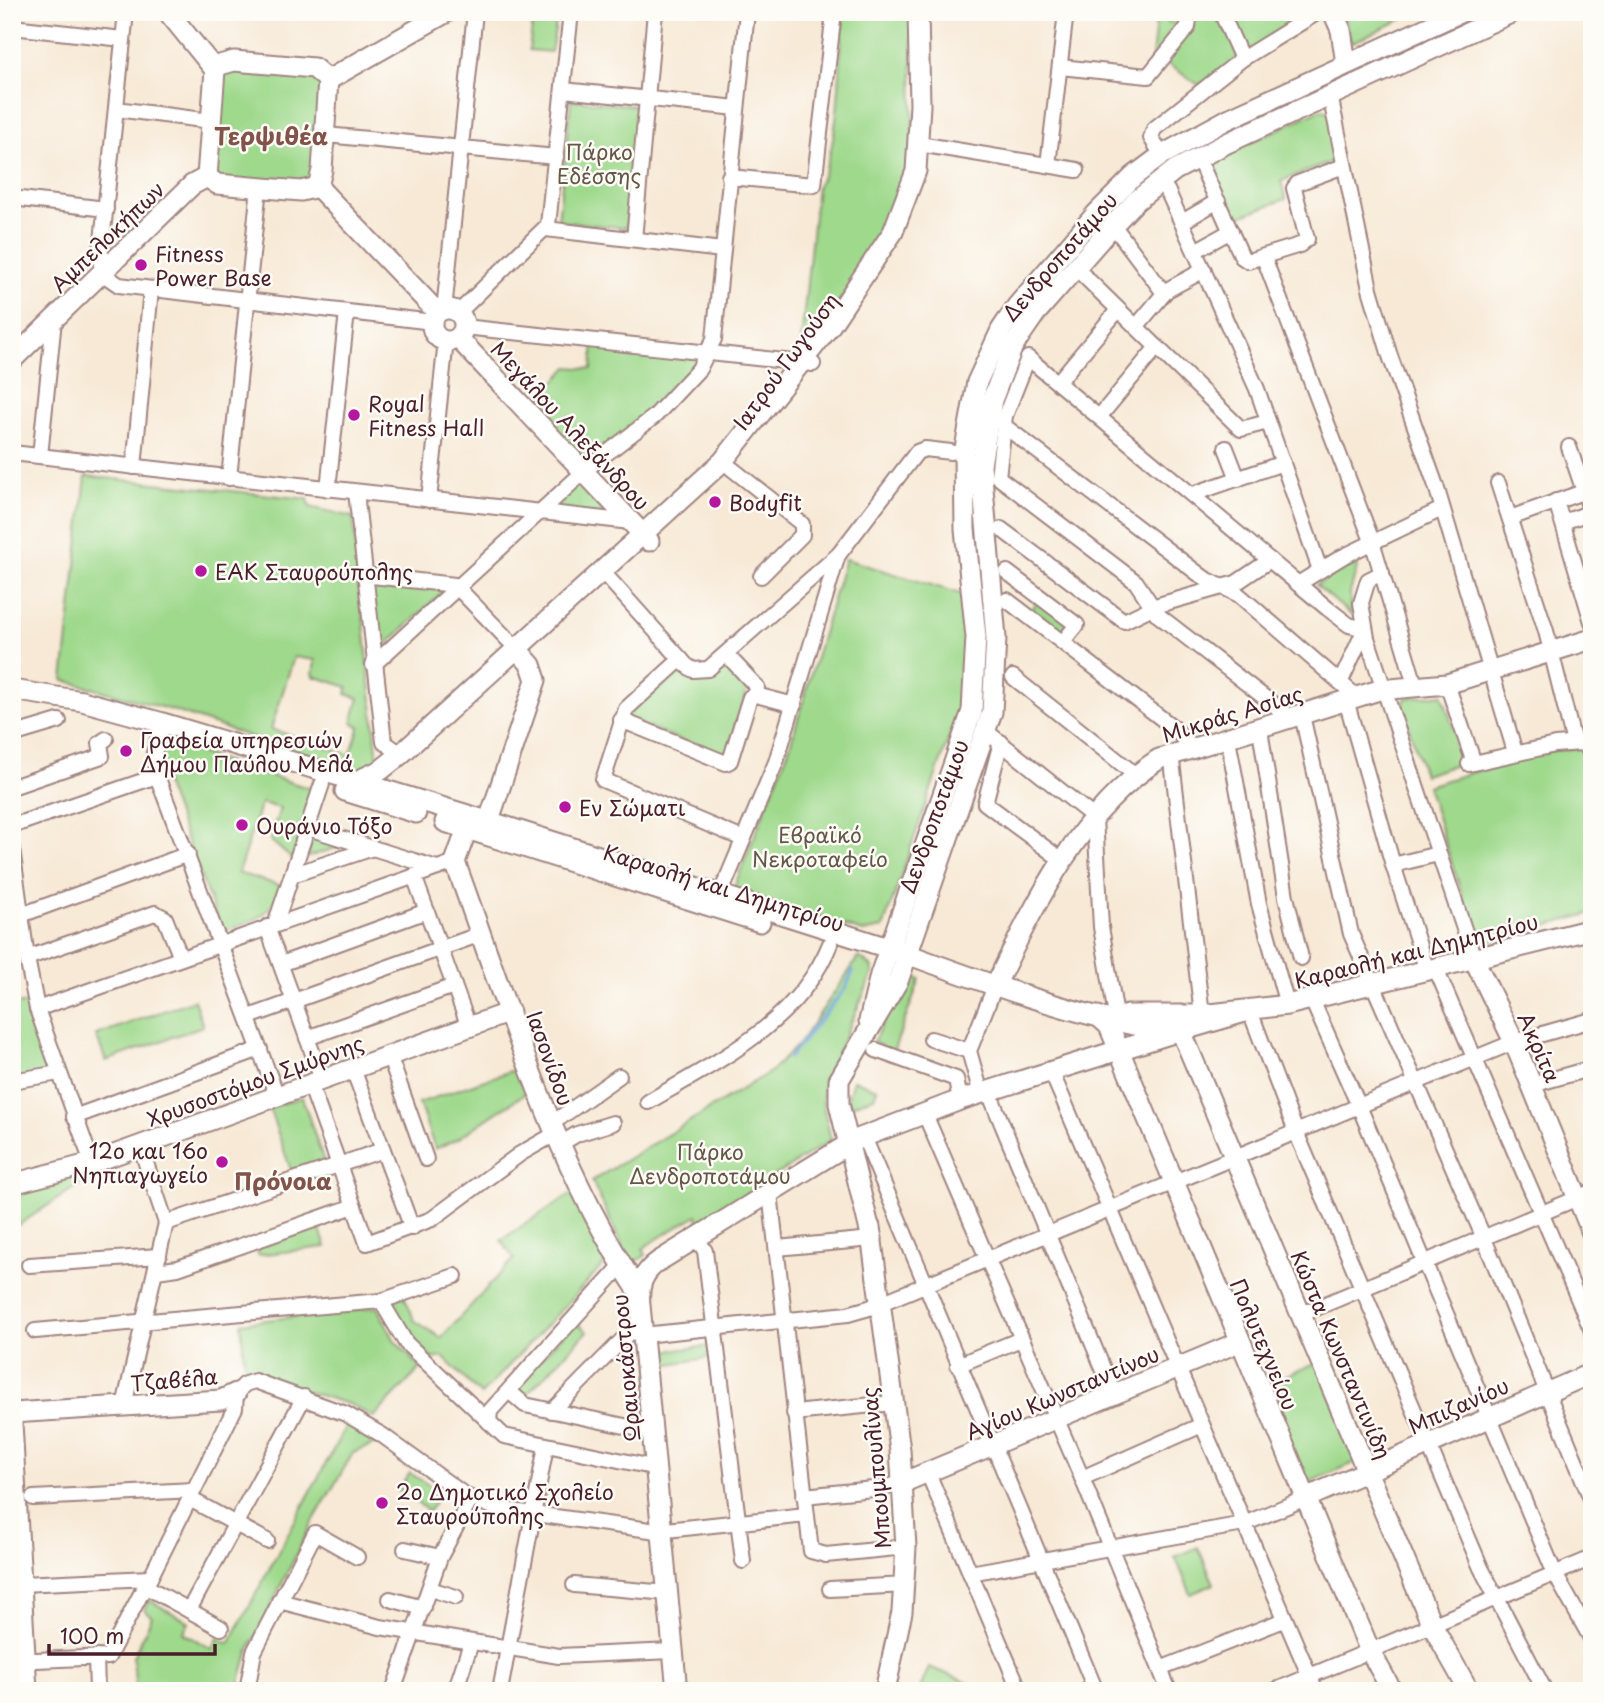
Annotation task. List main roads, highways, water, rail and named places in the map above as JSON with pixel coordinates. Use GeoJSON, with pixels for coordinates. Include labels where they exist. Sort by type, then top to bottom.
{"type":"FeatureCollection","features":[{"type":"Feature","properties":{"kind":"main road"},"geometry":{"type":"LineString","coordinates":[[168,12],[215,70]]}},
{"type":"Feature","properties":{"kind":"main road"},"geometry":{"type":"LineString","coordinates":[[328,79],[447,12]]}},
{"type":"Feature","properties":{"kind":"main road","name":"Ιατρού Γωγούση"},"geometry":{"type":"LineString","coordinates":[[918,12],[924,144]]}},
{"type":"Feature","properties":{"kind":"main road","name":"Ιατρού Γωγούση"},"geometry":{"type":"LineString","coordinates":[[641,532],[731,468],[756,440],[807,364],[911,222],[921,197],[928,12]]}},
{"type":"Feature","properties":{"kind":"main road"},"geometry":{"type":"LineString","coordinates":[[1333,12],[1340,30],[1346,64]]}},
{"type":"Feature","properties":{"kind":"main road","name":"Δενδροποτάμου"},"geometry":{"type":"LineString","coordinates":[[896,958],[974,699],[976,637],[963,481],[967,431],[977,382],[995,341],[1017,306],[1109,200],[1163,155],[1219,124],[1461,12]]}},
{"type":"Feature","properties":{"kind":"main road","name":"Δενδροποτάμου"},"geometry":{"type":"LineString","coordinates":[[856,1140],[838,1096],[840,1075],[869,1026],[896,958],[994,737],[996,649],[981,465],[992,400],[1005,363],[1029,321],[1113,225],[1149,190],[1186,163],[1513,12]]}},
{"type":"Feature","properties":{"kind":"main road"},"geometry":{"type":"LineString","coordinates":[[234,61],[317,68],[328,79],[326,135],[322,178],[318,187],[301,191],[217,184],[207,177],[215,70],[220,65],[234,61]]}},
{"type":"Feature","properties":{"kind":"main road","name":"Αμπελοκήπων"},"geometry":{"type":"LineString","coordinates":[[12,360],[192,185],[207,177]]}},
{"type":"Feature","properties":{"kind":"main road","name":"Μεγάλου Αλεξάνδρου"},"geometry":{"type":"LineString","coordinates":[[318,187],[449,323],[641,532]]}},
{"type":"Feature","properties":{"kind":"main road","name":"Ιατρού Γωγούση"},"geometry":{"type":"LineString","coordinates":[[357,781],[381,770],[401,754],[516,648],[543,636],[605,574],[641,532],[723,461],[807,364]]}},
{"type":"Feature","properties":{"kind":"main road","name":"Μικράς Ασίας"},"geometry":{"type":"LineString","coordinates":[[995,986],[1038,897],[1095,818],[1138,776],[1171,753],[1228,739],[1297,717],[1348,693],[1447,684],[1592,639]]}},
{"type":"Feature","properties":{"kind":"main road"},"geometry":{"type":"LineString","coordinates":[[478,825],[536,680],[531,666],[516,648]]}},
{"type":"Feature","properties":{"kind":"main road","name":"Καραολή και Δημητρίου"},"geometry":{"type":"LineString","coordinates":[[12,690],[56,708]]}},
{"type":"Feature","properties":{"kind":"main road","name":"Καραολή και Δημητρίου"},"geometry":{"type":"LineString","coordinates":[[12,702],[161,729],[357,781],[388,797]]}},
{"type":"Feature","properties":{"kind":"main road","name":"Καραολή και Δημητρίου"},"geometry":{"type":"LineString","coordinates":[[161,729],[322,784],[388,797],[720,895],[896,958]]}},
{"type":"Feature","properties":{"kind":"main road"},"geometry":{"type":"LineString","coordinates":[[388,797],[401,754]]}},
{"type":"Feature","properties":{"kind":"main road","name":"Καραολή και Δημητρίου"},"geometry":{"type":"LineString","coordinates":[[478,825],[830,944],[896,958],[1107,1016]]}},
{"type":"Feature","properties":{"kind":"main road","name":"Ιασονίδου"},"geometry":{"type":"LineString","coordinates":[[478,825],[446,865],[481,933],[555,1134],[622,1265],[639,1292]]}},
{"type":"Feature","properties":{"kind":"main road","name":"Καραολή και Δημητρίου"},"geometry":{"type":"LineString","coordinates":[[1247,1012],[1312,1000],[1592,929]]}},
{"type":"Feature","properties":{"kind":"main road","name":"Ακρίτα"},"geometry":{"type":"LineString","coordinates":[[1474,959],[1585,1194],[1592,1233]]}},
{"type":"Feature","properties":{"kind":"main road","name":"Χρυσοστόμου Σμύρνης"},"geometry":{"type":"LineString","coordinates":[[12,1184],[92,1163],[510,1012]]}},
{"type":"Feature","properties":{"kind":"main road"},"geometry":{"type":"LineString","coordinates":[[1107,1016],[1180,1023],[1202,1015],[1247,1012]]}},
{"type":"Feature","properties":{"kind":"main road"},"geometry":{"type":"LineString","coordinates":[[1107,1016],[1140,1027],[1247,1012]]}},
{"type":"Feature","properties":{"kind":"main road","name":"Πολυτεχνείου"},"geometry":{"type":"LineString","coordinates":[[1107,1016],[1116,1049],[1172,1184],[1370,1651],[1392,1691]]}},
{"type":"Feature","properties":{"kind":"main road","name":"Ωραιοκάστρου"},"geometry":{"type":"LineString","coordinates":[[677,1691],[639,1292],[643,1276],[650,1267],[696,1237],[856,1140],[925,1112],[1116,1049],[1180,1023]]}},
{"type":"Feature","properties":{"kind":"main road","name":"Κώστα Κωνσταντινίδη"},"geometry":{"type":"LineString","coordinates":[[1180,1023],[1234,1158],[1432,1625],[1469,1691]]}},
{"type":"Feature","properties":{"kind":"main road","name":"Ωραιοκάστρου"},"geometry":{"type":"LineString","coordinates":[[1116,1049],[1129,1033],[1140,1027]]}},
{"type":"Feature","properties":{"kind":"main road","name":"Μπουμπουλίνας"},"geometry":{"type":"LineString","coordinates":[[856,1140],[893,1403],[906,1548],[906,1585],[885,1691]]}},
{"type":"Feature","properties":{"kind":"main road","name":"Αγίου Κωνσταντίνου"},"geometry":{"type":"LineString","coordinates":[[902,1483],[1239,1342]]}},
{"type":"Feature","properties":{"kind":"main road","name":"Μπιζανίου"},"geometry":{"type":"LineString","coordinates":[[1306,1498],[1592,1373]]}},
{"type":"Feature","properties":{"kind":"main road","name":"Τζαβέλα"},"geometry":{"type":"LineString","coordinates":[[12,1413],[221,1400],[236,1393]]}},
{"type":"Feature","properties":{"kind":"main road"},"geometry":{"type":"LineString","coordinates":[[12,1423],[21,1584],[19,1660],[27,1691]]}},
{"type":"Feature","properties":{"kind":"waterway"},"geometry":{"type":"LineString","coordinates":[[789,1058],[845,989],[853,971]]}},
{"type":"Feature","properties":{"kind":"place","name":"Fitness Power Base"},"geometry":{"type":"Point","coordinates":[141,265]}},
{"type":"Feature","properties":{"kind":"place","name":"Royal Fitness Hall"},"geometry":{"type":"Point","coordinates":[354,415]}},
{"type":"Feature","properties":{"kind":"place","name":"Bodyfit"},"geometry":{"type":"Point","coordinates":[715,502]}},
{"type":"Feature","properties":{"kind":"place","name":"EAK Σταυρούπολης"},"geometry":{"type":"Point","coordinates":[201,571]}},
{"type":"Feature","properties":{"kind":"place","name":"Γραφεία υπηρεσιών Δήμου Παύλου Μελά"},"geometry":{"type":"Point","coordinates":[126,751]}},
{"type":"Feature","properties":{"kind":"place","name":"Εν Σώματι"},"geometry":{"type":"Point","coordinates":[565,807]}},
{"type":"Feature","properties":{"kind":"place","name":"Ουράνιο Τόξο"},"geometry":{"type":"Point","coordinates":[242,825]}},
{"type":"Feature","properties":{"kind":"place","name":"12ο και 16ο Νηπιαγωγείο"},"geometry":{"type":"Point","coordinates":[222,1162]}},
{"type":"Feature","properties":{"kind":"place","name":"2ο Δημοτικό Σχολείο Σταυρούπολης"},"geometry":{"type":"Point","coordinates":[382,1503]}},
{"type":"Feature","properties":{"kind":"district","name":"Τερψιθέα"},"geometry":{"type":"Point","coordinates":[271,135]}},
{"type":"Feature","properties":{"kind":"district","name":"Πρόνοια"},"geometry":{"type":"Point","coordinates":[283,1180]}},
{"type":"Feature","properties":{"kind":"park label","name":"Πάρκο Εδέσσης"},"geometry":{"type":"Point","coordinates":[599,163]}},
{"type":"Feature","properties":{"kind":"park label","name":"Εβραϊκό Νεκροταφείο"},"geometry":{"type":"Point","coordinates":[820,846]}},
{"type":"Feature","properties":{"kind":"park label","name":"Πάρκο Δενδροποτάμου"},"geometry":{"type":"Point","coordinates":[710,1163]}}]}
